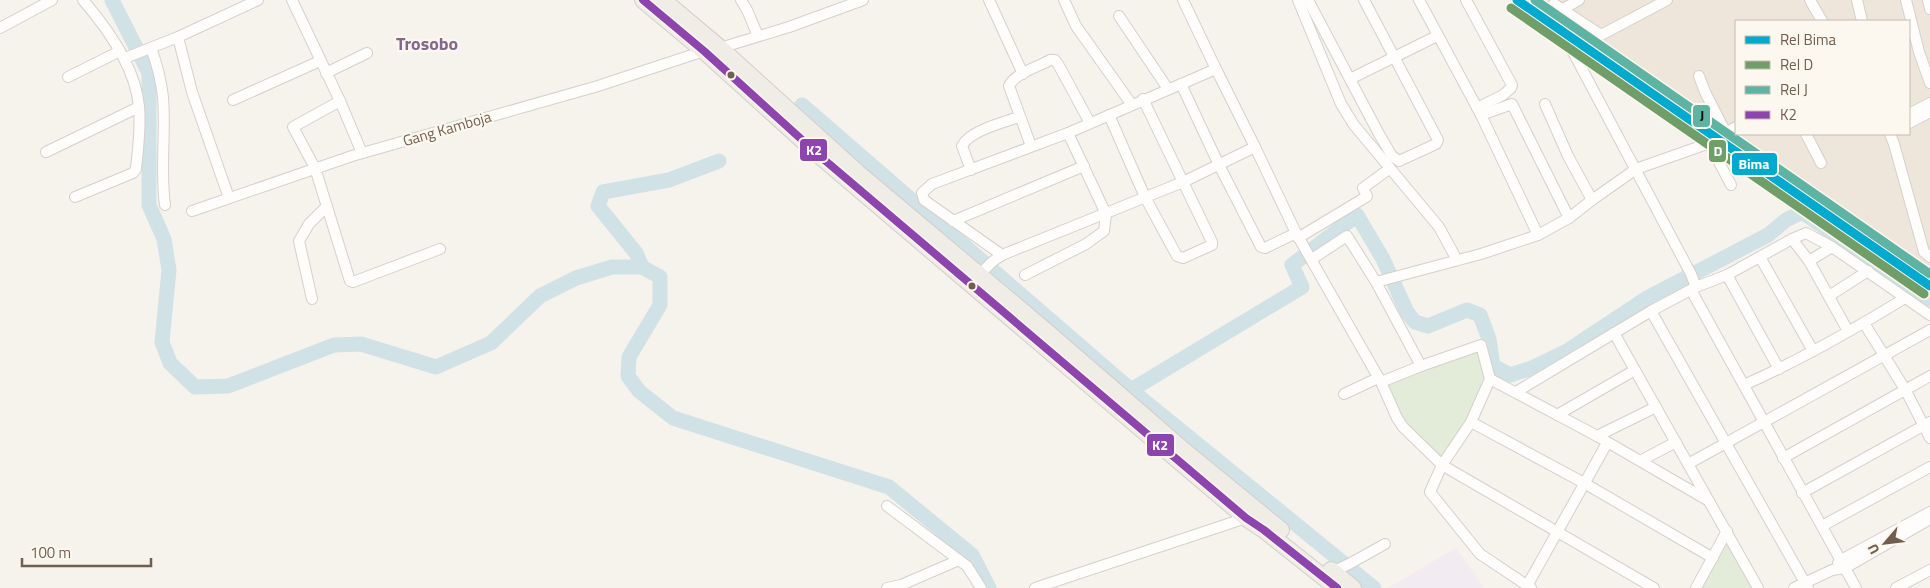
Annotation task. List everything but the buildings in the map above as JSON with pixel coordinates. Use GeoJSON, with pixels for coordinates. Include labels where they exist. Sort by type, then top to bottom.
{"type":"FeatureCollection","features":[{"type":"Feature","properties":{"kind":"highway"},"geometry":{"type":"LineString","coordinates":[[643,0],[712,50]]}},
{"type":"Feature","properties":{"kind":"highway"},"geometry":{"type":"LineString","coordinates":[[663,0],[712,50],[786,117],[873,201],[1246,518],[1336,570]]}},
{"type":"Feature","properties":{"kind":"highway"},"geometry":{"type":"LineString","coordinates":[[786,117],[980,274],[1188,454],[1336,570],[1353,588]]}},
{"type":"Feature","properties":{"kind":"highway"},"geometry":{"type":"LineString","coordinates":[[1336,570],[1337,588]]}},
{"type":"Feature","properties":{"kind":"street"},"geometry":{"type":"LineString","coordinates":[[0,28],[52,0]]}},
{"type":"Feature","properties":{"kind":"street"},"geometry":{"type":"LineString","coordinates":[[75,197],[135,171],[139,134],[140,107],[134,82],[124,55],[83,0]]}},
{"type":"Feature","properties":{"kind":"street"},"geometry":{"type":"LineString","coordinates":[[68,78],[124,55],[149,49],[258,0]]}},
{"type":"Feature","properties":{"kind":"street"},"geometry":{"type":"LineString","coordinates":[[292,0],[340,101],[362,153]]}},
{"type":"Feature","properties":{"kind":"street"},"geometry":{"type":"LineString","coordinates":[[741,0],[758,36]]}},
{"type":"Feature","properties":{"kind":"street","name":"Gang Kamboja"},"geometry":{"type":"LineString","coordinates":[[192,211],[362,153],[598,86],[758,36],[864,0]]}},
{"type":"Feature","properties":{"kind":"street"},"geometry":{"type":"LineString","coordinates":[[989,0],[1023,74]]}},
{"type":"Feature","properties":{"kind":"street"},"geometry":{"type":"LineString","coordinates":[[1064,0],[1076,26],[1132,105]]}},
{"type":"Feature","properties":{"kind":"street"},"geometry":{"type":"LineString","coordinates":[[1183,0],[1297,235],[1380,380],[1403,427],[1442,465],[1654,588]]}},
{"type":"Feature","properties":{"kind":"street"},"geometry":{"type":"LineString","coordinates":[[1298,0],[1341,104],[1354,125],[1389,169],[1439,227],[1458,260]]}},
{"type":"Feature","properties":{"kind":"street"},"geometry":{"type":"LineString","coordinates":[[1308,0],[1379,134],[1395,160],[1403,160],[1436,144],[1438,140],[1364,0]]}},
{"type":"Feature","properties":{"kind":"street"},"geometry":{"type":"LineString","coordinates":[[1466,0],[1512,85],[1503,95],[1479,111]]}},
{"type":"Feature","properties":{"kind":"street"},"geometry":{"type":"LineString","coordinates":[[1556,5],[1579,0]]}},
{"type":"Feature","properties":{"kind":"street"},"geometry":{"type":"LineString","coordinates":[[1556,5],[1601,35],[1667,0]]}},
{"type":"Feature","properties":{"kind":"street"},"geometry":{"type":"LineString","coordinates":[[1810,0],[1821,20]]}},
{"type":"Feature","properties":{"kind":"street"},"geometry":{"type":"LineString","coordinates":[[1857,0],[1862,20]]}},
{"type":"Feature","properties":{"kind":"street"},"geometry":{"type":"LineString","coordinates":[[1906,0],[1930,83]]}},
{"type":"Feature","properties":{"kind":"street"},"geometry":{"type":"LineString","coordinates":[[1928,0],[1930,9]]}},
{"type":"Feature","properties":{"kind":"street"},"geometry":{"type":"LineString","coordinates":[[1421,1],[1437,36],[1479,111],[1538,235]]}},
{"type":"Feature","properties":{"kind":"street"},"geometry":{"type":"LineString","coordinates":[[1556,5],[1573,52],[1636,169],[1744,385],[1856,588]]}},
{"type":"Feature","properties":{"kind":"street"},"geometry":{"type":"LineString","coordinates":[[1119,16],[1168,89]]}},
{"type":"Feature","properties":{"kind":"street"},"geometry":{"type":"LineString","coordinates":[[1350,79],[1437,36]]}},
{"type":"Feature","properties":{"kind":"street"},"geometry":{"type":"LineString","coordinates":[[178,37],[192,92],[229,198]]}},
{"type":"Feature","properties":{"kind":"street"},"geometry":{"type":"LineString","coordinates":[[149,49],[157,64],[163,98],[162,184],[165,205]]}},
{"type":"Feature","properties":{"kind":"street"},"geometry":{"type":"LineString","coordinates":[[326,73],[367,54]]}},
{"type":"Feature","properties":{"kind":"street"},"geometry":{"type":"LineString","coordinates":[[1031,146],[1009,86],[1013,80],[1050,60],[1056,62],[1090,123]]}},
{"type":"Feature","properties":{"kind":"street"},"geometry":{"type":"LineString","coordinates":[[233,100],[320,62]]}},
{"type":"Feature","properties":{"kind":"street"},"geometry":{"type":"LineString","coordinates":[[1002,255],[924,200],[922,194],[932,184],[1068,133],[1216,69]]}},
{"type":"Feature","properties":{"kind":"street"},"geometry":{"type":"LineString","coordinates":[[1699,76],[1726,133]]}},
{"type":"Feature","properties":{"kind":"street"},"geometry":{"type":"LineString","coordinates":[[1181,84],[1219,165],[1262,248],[1297,235],[1366,198],[1367,196],[1363,188],[1389,169]]}},
{"type":"Feature","properties":{"kind":"street"},"geometry":{"type":"LineString","coordinates":[[1108,115],[1145,197],[1177,256],[1180,259],[1183,258],[1213,244],[1143,100]]}},
{"type":"Feature","properties":{"kind":"street"},"geometry":{"type":"LineString","coordinates":[[340,101],[293,126],[315,168],[351,282],[440,249]]}},
{"type":"Feature","properties":{"kind":"street"},"geometry":{"type":"LineString","coordinates":[[1910,113],[1930,103]]}},
{"type":"Feature","properties":{"kind":"street"},"geometry":{"type":"LineString","coordinates":[[1479,111],[1512,104],[1569,218]]}},
{"type":"Feature","properties":{"kind":"street"},"geometry":{"type":"LineString","coordinates":[[1545,104],[1568,156],[1592,200]]}},
{"type":"Feature","properties":{"kind":"street"},"geometry":{"type":"LineString","coordinates":[[46,152],[140,107]]}},
{"type":"Feature","properties":{"kind":"street"},"geometry":{"type":"LineString","coordinates":[[1910,122],[1930,112]]}},
{"type":"Feature","properties":{"kind":"street"},"geometry":{"type":"LineString","coordinates":[[971,170],[962,146],[966,139],[1019,117]]}},
{"type":"Feature","properties":{"kind":"street"},"geometry":{"type":"LineString","coordinates":[[1378,282],[1481,254],[1538,235],[1569,218],[1636,169],[1709,143],[1735,128]]}},
{"type":"Feature","properties":{"kind":"street"},"geometry":{"type":"LineString","coordinates":[[1025,275],[1096,239],[1104,231],[1106,214],[1068,133]]}},
{"type":"Feature","properties":{"kind":"street"},"geometry":{"type":"LineString","coordinates":[[1807,135],[1821,163]]}},
{"type":"Feature","properties":{"kind":"street"},"geometry":{"type":"LineString","coordinates":[[1890,135],[1924,252],[1930,257]]}},
{"type":"Feature","properties":{"kind":"street"},"geometry":{"type":"LineString","coordinates":[[1709,143],[1731,185]]}},
{"type":"Feature","properties":{"kind":"street"},"geometry":{"type":"LineString","coordinates":[[980,274],[1002,255],[1182,182],[1255,148]]}},
{"type":"Feature","properties":{"kind":"street"},"geometry":{"type":"LineString","coordinates":[[953,221],[1084,166]]}},
{"type":"Feature","properties":{"kind":"street"},"geometry":{"type":"LineString","coordinates":[[312,299],[298,241],[309,224],[327,206]]}},
{"type":"Feature","properties":{"kind":"street"},"geometry":{"type":"LineString","coordinates":[[1516,392],[1651,311],[1693,283],[1726,275],[1792,239],[1808,233],[1832,246],[1930,315]]}},
{"type":"Feature","properties":{"kind":"street"},"geometry":{"type":"LineString","coordinates":[[1309,255],[1347,236],[1378,282],[1420,366]]}},
{"type":"Feature","properties":{"kind":"street"},"geometry":{"type":"LineString","coordinates":[[1792,239],[1808,261],[1848,331]]}},
{"type":"Feature","properties":{"kind":"street"},"geometry":{"type":"LineString","coordinates":[[1808,261],[1832,246]]}},
{"type":"Feature","properties":{"kind":"street"},"geometry":{"type":"LineString","coordinates":[[1760,257],[1813,350]]}},
{"type":"Feature","properties":{"kind":"street"},"geometry":{"type":"LineString","coordinates":[[1829,296],[1868,271]]}},
{"type":"Feature","properties":{"kind":"street"},"geometry":{"type":"LineString","coordinates":[[1726,275],[1780,369]]}},
{"type":"Feature","properties":{"kind":"street"},"geometry":{"type":"LineString","coordinates":[[1744,385],[1780,369],[1906,298]]}},
{"type":"Feature","properties":{"kind":"street"},"geometry":{"type":"LineString","coordinates":[[1651,311],[1806,585]]}},
{"type":"Feature","properties":{"kind":"street"},"geometry":{"type":"LineString","coordinates":[[1864,323],[1927,424],[1930,438]]}},
{"type":"Feature","properties":{"kind":"street"},"geometry":{"type":"LineString","coordinates":[[1688,464],[1930,330]]}},
{"type":"Feature","properties":{"kind":"street"},"geometry":{"type":"LineString","coordinates":[[1614,333],[1758,588]]}},
{"type":"Feature","properties":{"kind":"street"},"geometry":{"type":"LineString","coordinates":[[1344,394],[1480,345],[1490,379],[1471,422],[1442,465],[1430,490],[1432,495],[1480,554],[1529,587],[1557,531],[1607,443]]}},
{"type":"Feature","properties":{"kind":"street"},"geometry":{"type":"LineString","coordinates":[[1557,415],[1635,370]]}},
{"type":"Feature","properties":{"kind":"street"},"geometry":{"type":"LineString","coordinates":[[1783,458],[1930,376]]}},
{"type":"Feature","properties":{"kind":"street"},"geometry":{"type":"LineString","coordinates":[[1490,379],[1597,436],[1710,501]]}},
{"type":"Feature","properties":{"kind":"street"},"geometry":{"type":"LineString","coordinates":[[1597,436],[1656,407]]}},
{"type":"Feature","properties":{"kind":"street"},"geometry":{"type":"LineString","coordinates":[[1471,422],[1584,483],[1713,558]]}},
{"type":"Feature","properties":{"kind":"street"},"geometry":{"type":"LineString","coordinates":[[1802,493],[1927,424]]}},
{"type":"Feature","properties":{"kind":"street"},"geometry":{"type":"LineString","coordinates":[[1640,460],[1676,442]]}},
{"type":"Feature","properties":{"kind":"street"},"geometry":{"type":"LineString","coordinates":[[1822,526],[1930,467]]}},
{"type":"Feature","properties":{"kind":"street"},"geometry":{"type":"LineString","coordinates":[[887,506],[971,570],[981,588]]}},
{"type":"Feature","properties":{"kind":"street"},"geometry":{"type":"LineString","coordinates":[[1794,588],[1806,585],[1900,532],[1930,512]]}},
{"type":"Feature","properties":{"kind":"street"},"geometry":{"type":"LineString","coordinates":[[1035,588],[1246,518]]}},
{"type":"Feature","properties":{"kind":"street"},"geometry":{"type":"LineString","coordinates":[[1900,532],[1930,520]]}},
{"type":"Feature","properties":{"kind":"street"},"geometry":{"type":"LineString","coordinates":[[1696,588],[1727,531]]}},
{"type":"Feature","properties":{"kind":"street"},"geometry":{"type":"LineString","coordinates":[[1336,570],[1385,544]]}},
{"type":"Feature","properties":{"kind":"street"},"geometry":{"type":"LineString","coordinates":[[887,588],[959,560]]}},
{"type":"Feature","properties":{"kind":"street"},"geometry":{"type":"LineString","coordinates":[[1896,588],[1930,570]]}},
{"type":"Feature","properties":{"kind":"shaded area"},"geometry":{"type":"Polygon","coordinates":[[[1530,0],[1930,0],[1930,270],[1699,115],[1530,0]]]}},
{"type":"Feature","properties":{"kind":"shaded area"},"geometry":{"type":"Polygon","coordinates":[[[1456,548],[1484,588],[1388,588],[1456,548]]]}},
{"type":"Feature","properties":{"kind":"green space"},"geometry":{"type":"Polygon","coordinates":[[[1481,346],[1488,379],[1468,421],[1442,462],[1398,418],[1382,383],[1481,346]]]}},
{"type":"Feature","properties":{"kind":"green space"},"geometry":{"type":"Polygon","coordinates":[[[1727,531],[1758,588],[1696,588],[1727,531]]]}},
{"type":"Feature","properties":{"kind":"waterway"},"geometry":{"type":"LineString","coordinates":[[112,0],[149,73],[149,205],[164,239],[169,270],[162,342],[170,363],[195,387],[228,386],[334,345],[361,344],[436,367],[491,343],[540,296],[576,278],[612,267],[642,267],[660,277],[660,305],[629,357],[628,376],[639,391],[673,418],[889,487],[972,555],[989,588]]}},
{"type":"Feature","properties":{"kind":"waterway"},"geometry":{"type":"LineString","coordinates":[[802,105],[1131,390],[1374,588]]}},
{"type":"Feature","properties":{"kind":"waterway"},"geometry":{"type":"LineString","coordinates":[[642,267],[636,253],[598,206],[603,192],[669,180],[719,161]]}},
{"type":"Feature","properties":{"kind":"waterway"},"geometry":{"type":"LineString","coordinates":[[1131,390],[1302,287],[1292,265],[1357,215],[1383,259],[1407,312],[1415,322],[1428,326],[1467,310],[1480,315],[1489,339],[1493,366],[1510,375],[1532,368],[1567,351],[1647,298],[1768,235],[1786,220],[1802,212],[1930,299]]}},
{"type":"Feature","properties":{"kind":"rail line","name":"Bima"},"geometry":{"type":"LineString","coordinates":[[1517,0],[1930,286]]}},
{"type":"Feature","properties":{"kind":"rail line","name":"J"},"geometry":{"type":"LineString","coordinates":[[1535,0],[1930,274]]}},
{"type":"Feature","properties":{"kind":"rail line","name":"D"},"geometry":{"type":"LineString","coordinates":[[1511,8],[1924,294]]}},
{"type":"Feature","properties":{"kind":"transit line","name":"K2"},"geometry":{"type":"LineString","coordinates":[[643,0],[704,51],[821,157],[1246,518],[1337,588]]}},
{"type":"Feature","properties":{"kind":"district","name":"Trosobo"},"geometry":{"type":"Point","coordinates":[427,44]}}]}
